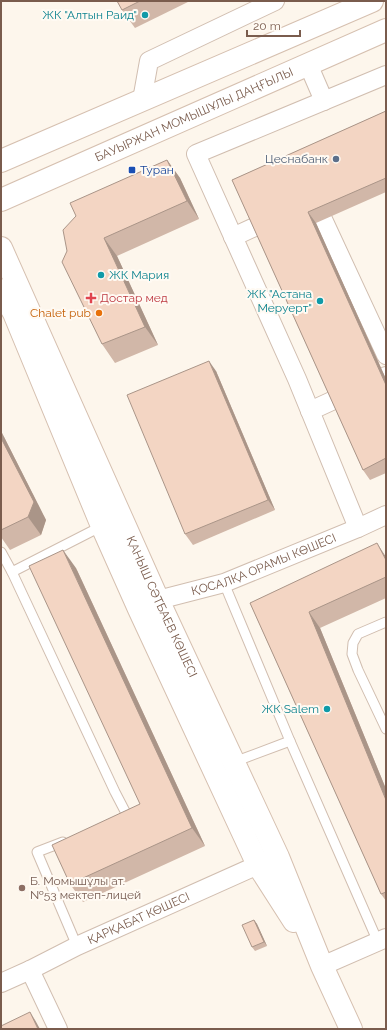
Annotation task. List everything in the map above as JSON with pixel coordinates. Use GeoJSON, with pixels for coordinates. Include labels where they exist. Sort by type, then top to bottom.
{"type":"FeatureCollection","features":[{"type":"Feature","properties":{"kind":"street"},"geometry":{"type":"LineString","coordinates":[[142,100],[150,61],[275,1]]}},
{"type":"Feature","properties":{"kind":"street"},"geometry":{"type":"LineString","coordinates":[[1,161],[372,1]]}},
{"type":"Feature","properties":{"kind":"street","name":"БАУЫРЖАН МОМЫШҰЛЫ ДАҢҒЫЛЫ"},"geometry":{"type":"LineString","coordinates":[[1,200],[386,30]]}},
{"type":"Feature","properties":{"kind":"street"},"geometry":{"type":"LineString","coordinates":[[308,64],[324,101]]}},
{"type":"Feature","properties":{"kind":"street"},"geometry":{"type":"LineString","coordinates":[[358,528],[297,378],[196,154],[386,75]]}},
{"type":"Feature","properties":{"kind":"street"},"geometry":{"type":"LineString","coordinates":[[233,236],[309,202],[386,356]]}},
{"type":"Feature","properties":{"kind":"street","name":"ҚАНЫШ СӘТБАЕВ КӨШЕСІ"},"geometry":{"type":"LineString","coordinates":[[1,248],[258,865],[322,966]]}},
{"type":"Feature","properties":{"kind":"street","name":"ҚАНЫШ СӘТБАЕВ КӨШЕСІ"},"geometry":{"type":"LineString","coordinates":[[1,290],[102,526],[148,604],[234,762],[278,856],[322,966],[351,1029]]}},
{"type":"Feature","properties":{"kind":"street"},"geometry":{"type":"LineString","coordinates":[[310,411],[386,376]]}},
{"type":"Feature","properties":{"kind":"street","name":"ҚОСАЛҚА ОРАМЫ КӨШЕСІ"},"geometry":{"type":"LineString","coordinates":[[148,604],[224,583],[386,515]]}},
{"type":"Feature","properties":{"kind":"street","name":"ҚАРҚАБАТ КӨШЕСІ"},"geometry":{"type":"LineString","coordinates":[[1,983],[77,946],[278,856]]}},
{"type":"Feature","properties":{"kind":"street"},"geometry":{"type":"LineString","coordinates":[[322,966],[382,940]]}},
{"type":"Feature","properties":{"kind":"street"},"geometry":{"type":"LineString","coordinates":[[30,970],[58,1029]]}},
{"type":"Feature","properties":{"kind":"lane"},"geometry":{"type":"LineString","coordinates":[[12,572],[102,526]]}},
{"type":"Feature","properties":{"kind":"lane"},"geometry":{"type":"LineString","coordinates":[[1,552],[12,572],[128,817],[114,822]]}},
{"type":"Feature","properties":{"kind":"lane"},"geometry":{"type":"LineString","coordinates":[[224,583],[290,741],[382,940]]}},
{"type":"Feature","properties":{"kind":"lane"},"geometry":{"type":"LineString","coordinates":[[386,622],[358,634],[353,643],[352,654],[386,730]]}},
{"type":"Feature","properties":{"kind":"lane"},"geometry":{"type":"LineString","coordinates":[[234,762],[290,741]]}},
{"type":"Feature","properties":{"kind":"lane"},"geometry":{"type":"LineString","coordinates":[[72,838],[37,852],[77,946]]}},
{"type":"Feature","properties":{"kind":"building"},"geometry":{"type":"Polygon","coordinates":[[[117,1],[140,1],[122,10],[117,1]]]}},
{"type":"Feature","properties":{"kind":"building","name":"ЖК \"Астана Меруерт\""},"geometry":{"type":"Polygon","coordinates":[[[386,111],[386,178],[308,212],[386,385],[386,458],[363,470],[232,180],[386,111]]]}},
{"type":"Feature","properties":{"kind":"building","name":"ЖК Мария"},"geometry":{"type":"Polygon","coordinates":[[[167,160],[187,201],[104,238],[145,327],[102,344],[62,262],[67,251],[63,230],[76,216],[70,203],[167,160]]]}},
{"type":"Feature","properties":{"kind":"building"},"geometry":{"type":"Polygon","coordinates":[[[209,361],[268,500],[185,534],[127,395],[209,361]]]}},
{"type":"Feature","properties":{"kind":"building"},"geometry":{"type":"Polygon","coordinates":[[[1,438],[34,502],[28,517],[1,530],[1,438]]]}},
{"type":"Feature","properties":{"kind":"building","name":"ЖК Salem"},"geometry":{"type":"Polygon","coordinates":[[[377,543],[386,560],[386,577],[309,612],[386,800],[386,892],[381,894],[250,603],[377,543]]]}},
{"type":"Feature","properties":{"kind":"building"},"geometry":{"type":"Polygon","coordinates":[[[63,550],[192,828],[70,884],[52,845],[140,804],[29,566],[63,550]]]}},
{"type":"Feature","properties":{"kind":"building"},"geometry":{"type":"Polygon","coordinates":[[[254,920],[264,942],[252,947],[242,925],[254,920]]]}},
{"type":"Feature","properties":{"kind":"building"},"geometry":{"type":"Polygon","coordinates":[[[30,1012],[38,1029],[1,1029],[1,1026],[30,1012]]]}},
{"type":"Feature","properties":{"kind":"place","name":"ЖК \"Алтын Раид\""},"geometry":{"type":"Point","coordinates":[145,15]}},
{"type":"Feature","properties":{"kind":"place","name":"Цеснабанк"},"geometry":{"type":"Point","coordinates":[336,159]}},
{"type":"Feature","properties":{"kind":"place","name":"Туран"},"geometry":{"type":"Point","coordinates":[132,170]}},
{"type":"Feature","properties":{"kind":"place","name":"ЖК Мария"},"geometry":{"type":"Point","coordinates":[101,275]}},
{"type":"Feature","properties":{"kind":"place","name":"Достар мед"},"geometry":{"type":"Point","coordinates":[91,298]}},
{"type":"Feature","properties":{"kind":"place","name":"ЖК \"Астана Меруерт\""},"geometry":{"type":"Point","coordinates":[320,301]}},
{"type":"Feature","properties":{"kind":"place","name":"Chalet pub"},"geometry":{"type":"Point","coordinates":[99,313]}},
{"type":"Feature","properties":{"kind":"place","name":"ЖК Salem"},"geometry":{"type":"Point","coordinates":[327,709]}},
{"type":"Feature","properties":{"kind":"place","name":"Б. Момышұлы ат. №53 мектеп-лицей"},"geometry":{"type":"Point","coordinates":[22,888]}}]}
